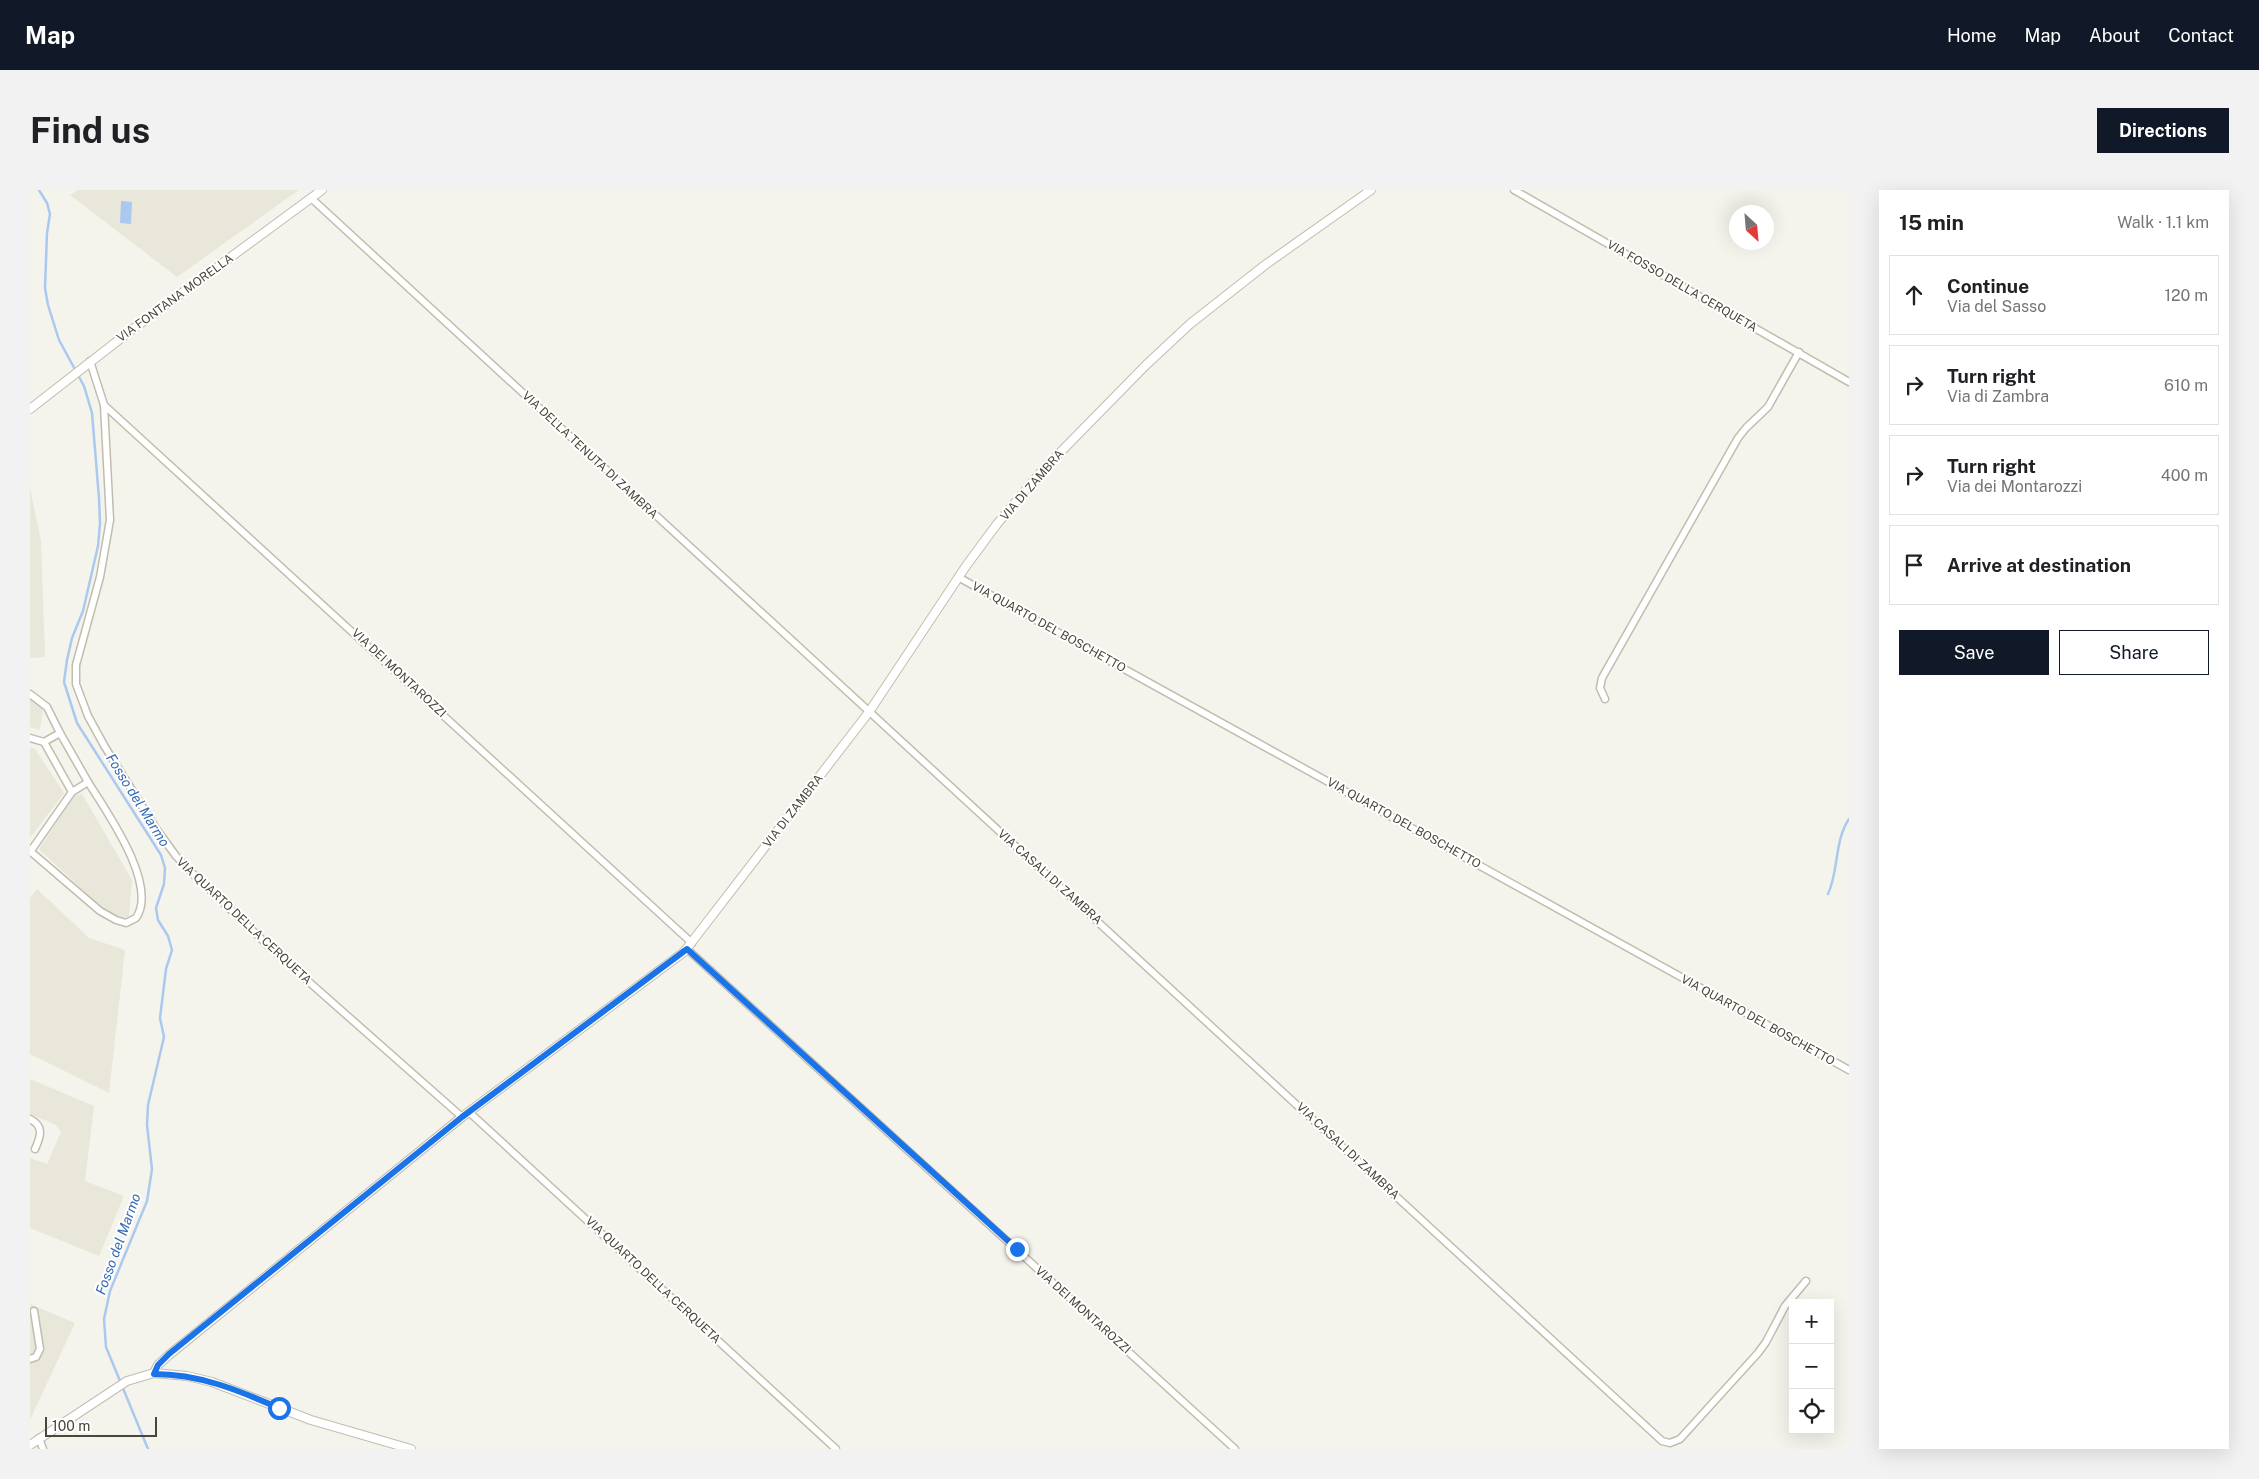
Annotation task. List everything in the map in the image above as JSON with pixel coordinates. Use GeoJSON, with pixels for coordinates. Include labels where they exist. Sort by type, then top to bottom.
{"type":"FeatureCollection","features":[{"type":"Feature","properties":{"kind":"street","name":"VIA FONTANA MORELLA"},"geometry":{"type":"LineString","coordinates":[[30,409],[70,377],[322,190]]}},
{"type":"Feature","properties":{"kind":"street","name":"VIA DI ZAMBRA"},"geometry":{"type":"LineString","coordinates":[[154,1374],[158,1365],[169,1354],[465,1114],[689,946],[869,712],[958,577],[997,524],[1035,478],[1172,340],[1248,278],[1371,190]]}},
{"type":"Feature","properties":{"kind":"street","name":"VIA FOSSO DELLA CERQUETA"},"geometry":{"type":"LineString","coordinates":[[1514,190],[1849,382]]}},
{"type":"Feature","properties":{"kind":"street","name":"VIA DELLA TENUTA DI ZAMBRA"},"geometry":{"type":"LineString","coordinates":[[311,198],[869,712]]}},
{"type":"Feature","properties":{"kind":"street"},"geometry":{"type":"LineString","coordinates":[[1605,700],[1600,688],[1602,678],[1738,438],[1748,425],[1768,407],[1799,352]]}},
{"type":"Feature","properties":{"kind":"street","name":"VIA QUARTO DELLA CERQUETA"},"geometry":{"type":"LineString","coordinates":[[88,364],[104,405],[109,531],[100,577],[75,671],[80,698],[93,726],[157,830],[176,856],[191,872],[281,957],[465,1114],[836,1449]]}},
{"type":"Feature","properties":{"kind":"street","name":"VIA DEI MONTAROZZI"},"geometry":{"type":"LineString","coordinates":[[104,405],[320,600],[689,946],[1235,1449]]}},
{"type":"Feature","properties":{"kind":"street","name":"VIA QUARTO DEL BOSCHETTO"},"geometry":{"type":"LineString","coordinates":[[958,577],[1849,1070]]}},
{"type":"Feature","properties":{"kind":"street"},"geometry":{"type":"LineString","coordinates":[[30,694],[47,707],[123,842],[135,867],[141,894],[139,912],[136,918],[126,923],[106,915],[30,852],[72,792],[88,782]]}},
{"type":"Feature","properties":{"kind":"street","name":"VIA CASALI DI ZAMBRA"},"geometry":{"type":"LineString","coordinates":[[869,712],[1664,1442],[1673,1443],[1682,1437],[1758,1353],[1785,1306],[1806,1281]]}},
{"type":"Feature","properties":{"kind":"street"},"geometry":{"type":"LineString","coordinates":[[44,742],[60,733]]}},
{"type":"Feature","properties":{"kind":"street"},"geometry":{"type":"LineString","coordinates":[[30,738],[44,742],[72,792]]}},
{"type":"Feature","properties":{"kind":"street"},"geometry":{"type":"LineString","coordinates":[[30,1119],[37,1124],[40,1130],[40,1136],[35,1149]]}},
{"type":"Feature","properties":{"kind":"street"},"geometry":{"type":"LineString","coordinates":[[30,1359],[36,1357],[40,1351],[34,1311]]}},
{"type":"Feature","properties":{"kind":"street"},"geometry":{"type":"LineString","coordinates":[[30,1445],[127,1381],[139,1376],[154,1374],[187,1376],[212,1382],[310,1420],[411,1449]]}},
{"type":"Feature","properties":{"kind":"street"},"geometry":{"type":"LineString","coordinates":[[39,1438],[43,1449]]}},
{"type":"Feature","properties":{"kind":"shaded area"},"geometry":{"type":"Polygon","coordinates":[[[78,190],[299,190],[177,277],[70,195],[78,190]]]}},
{"type":"Feature","properties":{"kind":"shaded area"},"geometry":{"type":"Polygon","coordinates":[[[30,488],[41,541],[45,657],[30,658],[30,488]]]}},
{"type":"Feature","properties":{"kind":"shaded area"},"geometry":{"type":"Polygon","coordinates":[[[30,699],[43,708],[40,730],[30,727],[30,699]]]}},
{"type":"Feature","properties":{"kind":"shaded area"},"geometry":{"type":"Polygon","coordinates":[[[30,747],[35,749],[64,793],[30,838],[30,747]]]}},
{"type":"Feature","properties":{"kind":"shaded area"},"geometry":{"type":"Polygon","coordinates":[[[82,794],[132,880],[129,916],[123,919],[106,912],[39,849],[75,795],[82,794]]]}},
{"type":"Feature","properties":{"kind":"shaded area"},"geometry":{"type":"Polygon","coordinates":[[[37,889],[89,938],[125,950],[109,1093],[30,1054],[30,898],[37,889]]]}},
{"type":"Feature","properties":{"kind":"shaded area"},"geometry":{"type":"Polygon","coordinates":[[[30,1079],[94,1106],[85,1181],[124,1196],[99,1256],[30,1228],[30,1158],[47,1164],[61,1132],[56,1125],[30,1114],[30,1079]]]}},
{"type":"Feature","properties":{"kind":"shaded area"},"geometry":{"type":"Polygon","coordinates":[[[30,1304],[75,1323],[30,1420],[30,1304]]]}},
{"type":"Feature","properties":{"kind":"water"},"geometry":{"type":"Polygon","coordinates":[[[121,201],[132,202],[131,224],[120,223],[121,201]]]}},
{"type":"Feature","properties":{"kind":"waterway","name":"Fosso del Marmo"},"geometry":{"type":"LineString","coordinates":[[39,190],[47,203],[50,214],[47,233],[45,288],[48,305],[59,340],[84,386],[92,413],[99,498],[100,524],[98,546],[83,611],[72,638],[64,682],[77,723],[161,855],[165,868],[164,884],[156,908],[158,920],[168,936],[172,950],[166,969],[160,1018],[164,1037],[148,1105],[147,1125],[152,1169],[147,1201],[110,1291],[104,1319],[106,1347],[148,1449]]}},
{"type":"Feature","properties":{"kind":"waterway"},"geometry":{"type":"LineString","coordinates":[[1828,894],[1834,876],[1841,837],[1849,819]]}},
{"type":"Feature","properties":{"kind":"route"},"geometry":{"type":"LineString","coordinates":[[279,1408],[235,1389],[212,1382],[187,1376],[154,1374],[158,1365],[169,1354],[261,1282],[462,1117],[687,949],[1017,1249]]}}]}
